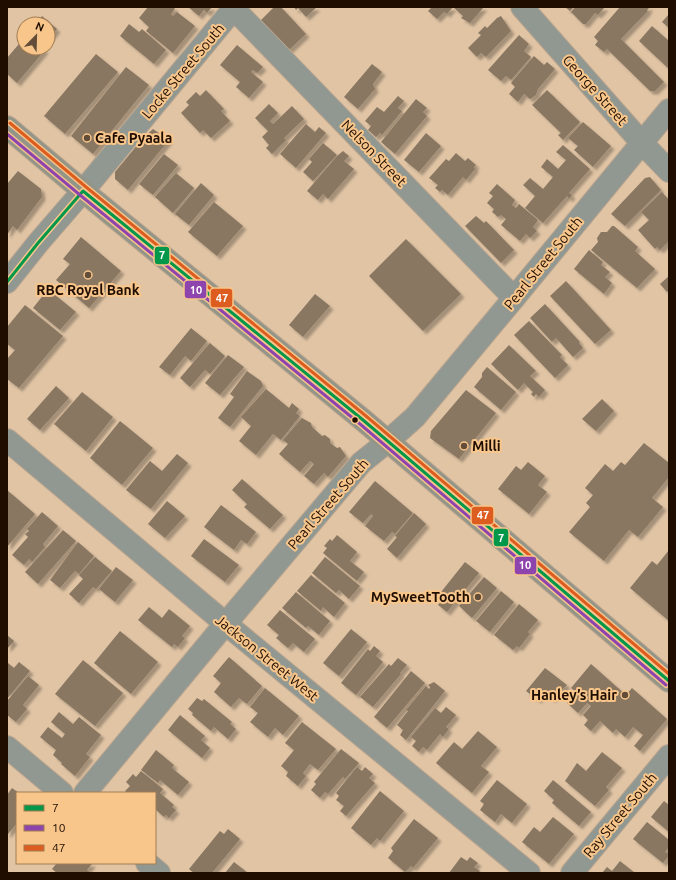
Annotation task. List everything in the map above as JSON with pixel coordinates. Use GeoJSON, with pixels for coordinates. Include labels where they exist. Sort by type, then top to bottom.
{"type":"FeatureCollection","features":[{"type":"Feature","properties":{"kind":"main road"},"geometry":{"type":"LineString","coordinates":[[7,127],[357,416],[669,681]]}},
{"type":"Feature","properties":{"kind":"street","name":"George Street"},"geometry":{"type":"LineString","coordinates":[[522,7],[669,172]]}},
{"type":"Feature","properties":{"kind":"street","name":"Locke Street South"},"geometry":{"type":"LineString","coordinates":[[7,282],[234,8]]}},
{"type":"Feature","properties":{"kind":"street","name":"Nelson Street"},"geometry":{"type":"LineString","coordinates":[[234,8],[514,298]]}},
{"type":"Feature","properties":{"kind":"street","name":"Pearl Street South"},"geometry":{"type":"LineString","coordinates":[[86,792],[361,463],[415,417],[669,110]]}},
{"type":"Feature","properties":{"kind":"street","name":"Jackson Street West"},"geometry":{"type":"LineString","coordinates":[[7,440],[226,624],[529,873]]}},
{"type":"Feature","properties":{"kind":"street"},"geometry":{"type":"LineString","coordinates":[[7,747],[61,792]]}},
{"type":"Feature","properties":{"kind":"street","name":"Ray Street South"},"geometry":{"type":"LineString","coordinates":[[572,873],[669,756]]}},
{"type":"Feature","properties":{"kind":"street"},"geometry":{"type":"LineString","coordinates":[[148,864],[159,873]]}},
{"type":"Feature","properties":{"kind":"building"},"geometry":{"type":"Polygon","coordinates":[[[148,7],[173,7],[175,9],[171,14],[173,16],[177,12],[195,26],[173,53],[146,31],[149,27],[139,18],[148,7]]]}},
{"type":"Feature","properties":{"kind":"building"},"geometry":{"type":"Polygon","coordinates":[[[188,7],[212,7],[207,13],[204,10],[199,16],[188,7]]]}},
{"type":"Feature","properties":{"kind":"building"},"geometry":{"type":"Polygon","coordinates":[[[274,7],[281,7],[306,34],[289,50],[259,22],[274,7]]]}},
{"type":"Feature","properties":{"kind":"building"},"geometry":{"type":"Polygon","coordinates":[[[294,7],[317,7],[306,17],[298,8],[296,10],[294,7]]]}},
{"type":"Feature","properties":{"kind":"building"},"geometry":{"type":"Polygon","coordinates":[[[432,7],[453,7],[447,14],[444,12],[437,19],[428,11],[432,7]]]}},
{"type":"Feature","properties":{"kind":"building"},"geometry":{"type":"Polygon","coordinates":[[[453,7],[484,7],[470,23],[461,18],[463,16],[453,7]]]}},
{"type":"Feature","properties":{"kind":"building"},"geometry":{"type":"Polygon","coordinates":[[[565,7],[574,7],[570,11],[565,7]]]}},
{"type":"Feature","properties":{"kind":"building"},"geometry":{"type":"Polygon","coordinates":[[[575,7],[605,7],[598,15],[595,13],[586,24],[583,24],[571,12],[575,7]]]}},
{"type":"Feature","properties":{"kind":"building"},"geometry":{"type":"Polygon","coordinates":[[[620,7],[650,7],[647,10],[648,11],[621,39],[664,82],[655,91],[650,91],[607,49],[604,52],[595,45],[598,41],[594,37],[620,7]]]}},
{"type":"Feature","properties":{"kind":"building"},"geometry":{"type":"Polygon","coordinates":[[[669,14],[669,28],[662,22],[669,14]]]}},
{"type":"Feature","properties":{"kind":"building"},"geometry":{"type":"Polygon","coordinates":[[[501,16],[511,31],[486,57],[481,53],[477,57],[468,48],[481,35],[478,33],[485,26],[487,28],[501,16]]]}},
{"type":"Feature","properties":{"kind":"building"},"geometry":{"type":"Polygon","coordinates":[[[129,24],[139,32],[142,29],[166,50],[154,64],[120,36],[129,24]]]}},
{"type":"Feature","properties":{"kind":"building"},"geometry":{"type":"Polygon","coordinates":[[[652,26],[669,41],[669,69],[639,41],[652,26]]]}},
{"type":"Feature","properties":{"kind":"building"},"geometry":{"type":"Polygon","coordinates":[[[519,35],[529,44],[524,51],[531,57],[511,80],[506,76],[501,81],[488,70],[519,35]]]}},
{"type":"Feature","properties":{"kind":"building"},"geometry":{"type":"Polygon","coordinates":[[[237,45],[263,67],[257,73],[253,70],[251,72],[263,82],[249,98],[236,87],[240,82],[220,65],[237,45]]]}},
{"type":"Feature","properties":{"kind":"building"},"geometry":{"type":"Polygon","coordinates":[[[16,47],[16,56],[40,56],[17,83],[7,74],[7,58],[16,47]]]}},
{"type":"Feature","properties":{"kind":"building"},"geometry":{"type":"Polygon","coordinates":[[[96,54],[118,72],[65,134],[44,116],[96,54]]]}},
{"type":"Feature","properties":{"kind":"building"},"geometry":{"type":"Polygon","coordinates":[[[534,56],[544,65],[547,62],[555,69],[538,89],[536,95],[530,99],[524,94],[518,102],[509,94],[515,87],[511,83],[534,56]]]}},
{"type":"Feature","properties":{"kind":"building"},"geometry":{"type":"Polygon","coordinates":[[[372,64],[382,72],[373,84],[375,89],[358,109],[344,97],[372,64]]]}},
{"type":"Feature","properties":{"kind":"building"},"geometry":{"type":"Polygon","coordinates":[[[126,67],[149,85],[93,154],[71,136],[126,67]]]}},
{"type":"Feature","properties":{"kind":"building"},"geometry":{"type":"Polygon","coordinates":[[[206,90],[224,109],[221,111],[230,121],[211,138],[203,130],[200,133],[181,113],[189,105],[186,102],[196,92],[200,96],[206,90]]]}},
{"type":"Feature","properties":{"kind":"building"},"geometry":{"type":"Polygon","coordinates":[[[547,90],[580,122],[563,140],[558,135],[561,133],[532,105],[547,90]]]}},
{"type":"Feature","properties":{"kind":"building"},"geometry":{"type":"Polygon","coordinates":[[[398,96],[404,101],[398,108],[402,111],[382,135],[380,133],[376,137],[368,130],[371,126],[365,121],[377,107],[384,112],[398,96]]]}},
{"type":"Feature","properties":{"kind":"building"},"geometry":{"type":"Polygon","coordinates":[[[416,99],[427,108],[423,112],[427,116],[395,154],[381,142],[416,99]]]}},
{"type":"Feature","properties":{"kind":"building"},"geometry":{"type":"Polygon","coordinates":[[[269,104],[278,113],[270,121],[273,124],[292,106],[304,119],[284,138],[286,140],[272,154],[266,148],[269,145],[262,137],[268,131],[255,118],[269,104]]]}},
{"type":"Feature","properties":{"kind":"building"},"geometry":{"type":"Polygon","coordinates":[[[583,122],[611,146],[593,167],[574,150],[578,146],[568,138],[583,122]]]}},
{"type":"Feature","properties":{"kind":"building"},"geometry":{"type":"Polygon","coordinates":[[[306,124],[315,132],[319,127],[326,133],[296,168],[280,154],[306,124]]]}},
{"type":"Feature","properties":{"kind":"building"},"geometry":{"type":"Polygon","coordinates":[[[153,129],[169,140],[128,190],[115,179],[115,172],[143,138],[153,129]]]}},
{"type":"Feature","properties":{"kind":"building"},"geometry":{"type":"Polygon","coordinates":[[[426,133],[441,146],[419,172],[404,160],[426,133]]]}},
{"type":"Feature","properties":{"kind":"building"},"geometry":{"type":"Polygon","coordinates":[[[323,143],[337,155],[313,181],[303,172],[312,162],[309,159],[323,143]]]}},
{"type":"Feature","properties":{"kind":"building"},"geometry":{"type":"Polygon","coordinates":[[[563,145],[590,169],[569,193],[572,195],[569,199],[567,196],[543,223],[525,208],[535,196],[523,185],[530,178],[543,189],[553,177],[541,167],[547,159],[558,169],[566,160],[556,152],[563,145]]]}},
{"type":"Feature","properties":{"kind":"building"},"geometry":{"type":"Polygon","coordinates":[[[343,151],[349,156],[344,161],[354,169],[328,199],[323,194],[318,200],[307,191],[343,151]]]}},
{"type":"Feature","properties":{"kind":"building"},"geometry":{"type":"Polygon","coordinates":[[[456,153],[465,161],[468,158],[476,165],[474,167],[475,169],[466,180],[463,177],[448,195],[442,190],[440,192],[435,188],[438,185],[429,178],[446,159],[449,161],[456,153]]]}},
{"type":"Feature","properties":{"kind":"building"},"geometry":{"type":"Polygon","coordinates":[[[164,154],[178,165],[153,195],[139,184],[164,154]]]}},
{"type":"Feature","properties":{"kind":"building"},"geometry":{"type":"Polygon","coordinates":[[[18,171],[41,189],[42,197],[17,230],[13,226],[7,235],[7,184],[18,171]]]}},
{"type":"Feature","properties":{"kind":"building"},"geometry":{"type":"Polygon","coordinates":[[[176,173],[194,188],[173,213],[155,197],[176,173]]]}},
{"type":"Feature","properties":{"kind":"building"},"geometry":{"type":"Polygon","coordinates":[[[650,177],[661,190],[625,226],[611,214],[645,178],[650,177]]]}},
{"type":"Feature","properties":{"kind":"building"},"geometry":{"type":"Polygon","coordinates":[[[201,183],[214,195],[189,225],[175,214],[201,183]]]}},
{"type":"Feature","properties":{"kind":"building"},"geometry":{"type":"Polygon","coordinates":[[[497,184],[515,200],[512,205],[516,208],[519,204],[538,220],[533,227],[537,231],[530,238],[526,234],[520,241],[501,225],[506,219],[501,215],[498,217],[492,212],[494,209],[487,203],[493,196],[489,193],[497,184]]]}},
{"type":"Feature","properties":{"kind":"building"},"geometry":{"type":"Polygon","coordinates":[[[662,192],[669,200],[669,243],[668,242],[660,250],[657,247],[655,249],[638,230],[649,220],[641,212],[662,192]]]}},
{"type":"Feature","properties":{"kind":"building"},"geometry":{"type":"Polygon","coordinates":[[[214,202],[243,226],[217,256],[188,232],[214,202]]]}},
{"type":"Feature","properties":{"kind":"building"},"geometry":{"type":"Polygon","coordinates":[[[476,216],[484,223],[486,221],[514,250],[501,263],[465,226],[476,216]]]}},
{"type":"Feature","properties":{"kind":"building"},"geometry":{"type":"Polygon","coordinates":[[[612,226],[614,226],[638,247],[635,251],[655,269],[637,288],[591,250],[598,242],[597,238],[601,232],[607,232],[612,226]]]}},
{"type":"Feature","properties":{"kind":"building"},"geometry":{"type":"Polygon","coordinates":[[[81,237],[121,271],[89,308],[56,280],[70,264],[63,259],[81,237]]]}},
{"type":"Feature","properties":{"kind":"building"},"geometry":{"type":"Polygon","coordinates":[[[406,239],[461,294],[423,331],[369,276],[406,239]]]}},
{"type":"Feature","properties":{"kind":"building"},"geometry":{"type":"Polygon","coordinates":[[[589,250],[603,262],[601,265],[610,272],[605,277],[612,283],[604,294],[574,269],[589,250]]]}},
{"type":"Feature","properties":{"kind":"building"},"geometry":{"type":"Polygon","coordinates":[[[669,276],[669,290],[667,292],[660,284],[669,276]]]}},
{"type":"Feature","properties":{"kind":"building"},"geometry":{"type":"Polygon","coordinates":[[[566,281],[611,330],[595,344],[550,296],[566,281]]]}},
{"type":"Feature","properties":{"kind":"building"},"geometry":{"type":"Polygon","coordinates":[[[48,289],[76,312],[60,330],[33,308],[48,289]]]}},
{"type":"Feature","properties":{"kind":"building"},"geometry":{"type":"Polygon","coordinates":[[[315,294],[330,306],[303,337],[289,325],[315,294]]]}},
{"type":"Feature","properties":{"kind":"building"},"geometry":{"type":"Polygon","coordinates":[[[545,304],[580,342],[579,343],[583,348],[573,357],[556,338],[552,342],[530,318],[545,304]]]}},
{"type":"Feature","properties":{"kind":"building"},"geometry":{"type":"Polygon","coordinates":[[[25,305],[63,336],[19,388],[7,379],[7,359],[15,350],[7,344],[7,327],[25,305]]]}},
{"type":"Feature","properties":{"kind":"building"},"geometry":{"type":"Polygon","coordinates":[[[529,321],[562,355],[560,357],[568,365],[555,378],[514,335],[529,321]]]}},
{"type":"Feature","properties":{"kind":"building"},"geometry":{"type":"Polygon","coordinates":[[[191,328],[207,341],[191,361],[185,356],[170,375],[159,367],[191,328]]]}},
{"type":"Feature","properties":{"kind":"building"},"geometry":{"type":"Polygon","coordinates":[[[210,343],[225,356],[210,374],[205,370],[190,387],[180,378],[210,343]]]}},
{"type":"Feature","properties":{"kind":"building"},"geometry":{"type":"Polygon","coordinates":[[[509,345],[536,371],[530,376],[545,390],[539,397],[536,394],[534,397],[531,394],[533,392],[524,383],[518,390],[491,364],[509,345]]]}},
{"type":"Feature","properties":{"kind":"building"},"geometry":{"type":"Polygon","coordinates":[[[228,355],[244,367],[220,395],[205,383],[228,355]]]}},
{"type":"Feature","properties":{"kind":"building"},"geometry":{"type":"Polygon","coordinates":[[[487,367],[516,392],[501,410],[474,387],[482,377],[482,373],[487,367]]]}},
{"type":"Feature","properties":{"kind":"building"},"geometry":{"type":"Polygon","coordinates":[[[247,371],[261,381],[263,386],[230,427],[218,418],[234,397],[230,394],[247,371]]]}},
{"type":"Feature","properties":{"kind":"building"},"geometry":{"type":"Polygon","coordinates":[[[56,386],[69,398],[40,430],[27,419],[56,386]]]}},
{"type":"Feature","properties":{"kind":"building"},"geometry":{"type":"Polygon","coordinates":[[[266,389],[289,408],[292,403],[299,409],[296,413],[300,416],[281,440],[273,434],[256,455],[239,441],[251,426],[241,417],[266,389]]]}},
{"type":"Feature","properties":{"kind":"building"},"geometry":{"type":"Polygon","coordinates":[[[466,390],[496,413],[459,459],[430,438],[431,431],[466,390]]]}},
{"type":"Feature","properties":{"kind":"building"},"geometry":{"type":"Polygon","coordinates":[[[82,392],[113,417],[86,451],[54,424],[82,392]]]}},
{"type":"Feature","properties":{"kind":"building"},"geometry":{"type":"Polygon","coordinates":[[[602,399],[614,411],[596,431],[582,419],[602,399]]]}},
{"type":"Feature","properties":{"kind":"building"},"geometry":{"type":"Polygon","coordinates":[[[302,418],[311,423],[312,427],[322,436],[325,435],[330,439],[330,443],[337,448],[340,447],[346,456],[328,477],[324,473],[314,484],[304,476],[314,464],[310,461],[300,472],[279,454],[288,444],[283,440],[302,418]]]}},
{"type":"Feature","properties":{"kind":"building"},"geometry":{"type":"Polygon","coordinates":[[[120,421],[153,448],[122,485],[90,458],[120,421]]]}},
{"type":"Feature","properties":{"kind":"building"},"geometry":{"type":"Polygon","coordinates":[[[644,443],[669,463],[669,477],[652,498],[663,507],[638,537],[629,530],[604,561],[569,532],[590,507],[586,503],[593,495],[585,488],[605,464],[613,471],[621,462],[625,465],[644,443]]]}},
{"type":"Feature","properties":{"kind":"building"},"geometry":{"type":"Polygon","coordinates":[[[177,454],[188,463],[151,509],[126,490],[150,461],[162,471],[177,454]]]}},
{"type":"Feature","properties":{"kind":"building"},"geometry":{"type":"Polygon","coordinates":[[[528,462],[545,476],[538,485],[547,492],[529,514],[498,489],[516,466],[521,470],[528,462]]]}},
{"type":"Feature","properties":{"kind":"building"},"geometry":{"type":"Polygon","coordinates":[[[242,479],[283,515],[270,529],[244,507],[247,504],[232,490],[242,479]]]}},
{"type":"Feature","properties":{"kind":"building"},"geometry":{"type":"Polygon","coordinates":[[[375,481],[413,513],[395,534],[392,532],[384,541],[365,526],[373,516],[371,514],[363,523],[349,512],[375,481]]]}},
{"type":"Feature","properties":{"kind":"building"},"geometry":{"type":"Polygon","coordinates":[[[7,490],[35,514],[7,547],[7,490]]]}},
{"type":"Feature","properties":{"kind":"building"},"geometry":{"type":"Polygon","coordinates":[[[167,501],[185,516],[165,538],[148,524],[167,501]]]}},
{"type":"Feature","properties":{"kind":"building"},"geometry":{"type":"Polygon","coordinates":[[[221,505],[256,532],[247,544],[241,540],[234,550],[204,527],[221,505]]]}},
{"type":"Feature","properties":{"kind":"building"},"geometry":{"type":"Polygon","coordinates":[[[42,512],[58,526],[43,544],[45,547],[32,562],[29,559],[24,565],[12,555],[28,537],[25,534],[29,531],[27,529],[42,512]]]}},
{"type":"Feature","properties":{"kind":"building"},"geometry":{"type":"Polygon","coordinates":[[[414,513],[426,524],[397,558],[387,549],[397,537],[395,536],[414,513]]]}},
{"type":"Feature","properties":{"kind":"building"},"geometry":{"type":"Polygon","coordinates":[[[63,530],[76,541],[38,584],[25,572],[63,530]]]}},
{"type":"Feature","properties":{"kind":"building"},"geometry":{"type":"Polygon","coordinates":[[[337,535],[357,552],[350,561],[364,572],[357,581],[323,553],[327,548],[324,546],[330,539],[332,541],[337,535]]]}},
{"type":"Feature","properties":{"kind":"building"},"geometry":{"type":"Polygon","coordinates":[[[204,539],[239,565],[225,582],[191,556],[204,539]]]}},
{"type":"Feature","properties":{"kind":"building"},"geometry":{"type":"Polygon","coordinates":[[[78,542],[94,556],[79,574],[75,571],[60,588],[50,580],[78,542]]]}},
{"type":"Feature","properties":{"kind":"building"},"geometry":{"type":"Polygon","coordinates":[[[669,550],[669,621],[630,588],[652,561],[657,565],[669,550]]]}},
{"type":"Feature","properties":{"kind":"building"},"geometry":{"type":"Polygon","coordinates":[[[95,557],[112,571],[96,589],[93,587],[79,603],[69,594],[83,579],[79,575],[95,557]]]}},
{"type":"Feature","properties":{"kind":"building"},"geometry":{"type":"Polygon","coordinates":[[[325,557],[360,586],[349,599],[339,590],[336,593],[312,573],[325,557]]]}},
{"type":"Feature","properties":{"kind":"building"},"geometry":{"type":"Polygon","coordinates":[[[465,562],[479,573],[447,612],[438,605],[445,596],[441,592],[465,562]]]}},
{"type":"Feature","properties":{"kind":"building"},"geometry":{"type":"Polygon","coordinates":[[[116,567],[133,580],[115,602],[99,589],[116,567]]]}},
{"type":"Feature","properties":{"kind":"building"},"geometry":{"type":"Polygon","coordinates":[[[311,575],[345,603],[334,617],[323,607],[321,611],[297,591],[311,575]]]}},
{"type":"Feature","properties":{"kind":"building","name":"MySweetTooth"},"geometry":{"type":"Polygon","coordinates":[[[484,577],[497,588],[472,618],[459,606],[484,577]]]}},
{"type":"Feature","properties":{"kind":"building"},"geometry":{"type":"Polygon","coordinates":[[[501,591],[514,602],[490,632],[476,621],[501,591]]]}},
{"type":"Feature","properties":{"kind":"building"},"geometry":{"type":"Polygon","coordinates":[[[296,592],[330,621],[319,635],[308,626],[306,628],[282,608],[296,592]]]}},
{"type":"Feature","properties":{"kind":"building"},"geometry":{"type":"Polygon","coordinates":[[[519,604],[538,620],[528,632],[530,634],[519,648],[517,646],[513,650],[494,635],[519,604]]]}},
{"type":"Feature","properties":{"kind":"building"},"geometry":{"type":"Polygon","coordinates":[[[149,607],[162,618],[169,609],[190,626],[182,636],[185,638],[178,647],[174,644],[172,647],[138,620],[149,607]]]}},
{"type":"Feature","properties":{"kind":"building"},"geometry":{"type":"Polygon","coordinates":[[[280,610],[315,639],[304,652],[293,643],[288,648],[276,638],[279,635],[267,625],[280,610]]]}},
{"type":"Feature","properties":{"kind":"building"},"geometry":{"type":"Polygon","coordinates":[[[351,629],[367,642],[339,676],[323,663],[351,629]]]}},
{"type":"Feature","properties":{"kind":"building"},"geometry":{"type":"Polygon","coordinates":[[[120,631],[158,662],[131,694],[94,663],[120,631]]]}},
{"type":"Feature","properties":{"kind":"building"},"geometry":{"type":"Polygon","coordinates":[[[7,635],[14,641],[7,649],[7,635]]]}},
{"type":"Feature","properties":{"kind":"building"},"geometry":{"type":"Polygon","coordinates":[[[374,646],[380,651],[376,656],[383,662],[356,695],[341,683],[368,649],[370,651],[374,646]]]}},
{"type":"Feature","properties":{"kind":"building"},"geometry":{"type":"Polygon","coordinates":[[[229,657],[262,686],[247,704],[239,698],[231,707],[214,692],[221,683],[213,676],[229,657]]]}},
{"type":"Feature","properties":{"kind":"building"},"geometry":{"type":"Polygon","coordinates":[[[398,658],[407,665],[373,707],[360,697],[389,664],[391,666],[398,658]]]}},
{"type":"Feature","properties":{"kind":"building"},"geometry":{"type":"Polygon","coordinates":[[[83,660],[123,693],[95,726],[55,694],[83,660]]]}},
{"type":"Feature","properties":{"kind":"building"},"geometry":{"type":"Polygon","coordinates":[[[19,662],[30,671],[7,699],[7,665],[8,663],[14,668],[19,662]]]}},
{"type":"Feature","properties":{"kind":"building"},"geometry":{"type":"Polygon","coordinates":[[[591,664],[626,695],[632,688],[667,719],[640,751],[634,746],[643,735],[633,727],[625,737],[616,729],[613,733],[600,721],[591,731],[584,725],[588,720],[583,715],[591,706],[587,703],[578,713],[567,703],[576,692],[571,688],[591,664]]]}},
{"type":"Feature","properties":{"kind":"building"},"geometry":{"type":"Polygon","coordinates":[[[545,668],[567,685],[552,699],[544,693],[538,700],[526,691],[545,668]]]}},
{"type":"Feature","properties":{"kind":"building"},"geometry":{"type":"Polygon","coordinates":[[[411,671],[425,683],[387,728],[374,717],[411,671]]]}},
{"type":"Feature","properties":{"kind":"building"},"geometry":{"type":"Polygon","coordinates":[[[28,676],[39,685],[23,705],[27,709],[16,722],[7,715],[7,701],[28,676]]]}},
{"type":"Feature","properties":{"kind":"building"},"geometry":{"type":"Polygon","coordinates":[[[434,682],[445,691],[406,740],[400,735],[403,730],[397,725],[408,711],[406,710],[426,686],[429,689],[430,687],[428,685],[434,682]]]}},
{"type":"Feature","properties":{"kind":"building"},"geometry":{"type":"Polygon","coordinates":[[[265,688],[299,716],[283,735],[275,728],[268,737],[250,722],[258,713],[250,707],[265,688]]]}},
{"type":"Feature","properties":{"kind":"building"},"geometry":{"type":"Polygon","coordinates":[[[197,698],[202,701],[204,699],[232,722],[230,724],[236,729],[228,739],[214,727],[211,731],[192,715],[193,713],[188,709],[197,698]]]}},
{"type":"Feature","properties":{"kind":"building"},"geometry":{"type":"Polygon","coordinates":[[[446,707],[456,715],[446,727],[449,729],[443,737],[440,734],[427,750],[423,747],[419,752],[412,746],[416,741],[411,737],[435,708],[441,713],[446,707]]]}},
{"type":"Feature","properties":{"kind":"building"},"geometry":{"type":"Polygon","coordinates":[[[59,712],[73,724],[79,717],[101,735],[86,754],[90,757],[75,776],[53,755],[56,750],[40,737],[48,727],[62,738],[65,734],[51,722],[59,712]]]}},
{"type":"Feature","properties":{"kind":"building"},"geometry":{"type":"Polygon","coordinates":[[[180,715],[205,736],[201,740],[210,748],[202,758],[168,730],[180,715]]]}},
{"type":"Feature","properties":{"kind":"building"},"geometry":{"type":"Polygon","coordinates":[[[302,722],[336,749],[318,770],[310,764],[303,773],[306,776],[298,786],[286,776],[288,772],[281,766],[294,750],[285,743],[302,722]]]}},
{"type":"Feature","properties":{"kind":"building"},"geometry":{"type":"Polygon","coordinates":[[[478,731],[497,747],[481,766],[489,772],[472,793],[436,763],[454,742],[462,749],[478,731]]]}},
{"type":"Feature","properties":{"kind":"building"},"geometry":{"type":"Polygon","coordinates":[[[341,749],[359,763],[345,779],[343,777],[328,794],[325,792],[320,798],[311,790],[316,784],[314,782],[341,749]]]}},
{"type":"Feature","properties":{"kind":"building"},"geometry":{"type":"Polygon","coordinates":[[[156,750],[174,765],[172,768],[189,782],[178,795],[160,780],[158,783],[141,770],[156,750]]]}},
{"type":"Feature","properties":{"kind":"building"},"geometry":{"type":"Polygon","coordinates":[[[602,752],[622,768],[606,787],[609,790],[595,806],[565,781],[577,763],[586,771],[602,752]]]}},
{"type":"Feature","properties":{"kind":"building"},"geometry":{"type":"Polygon","coordinates":[[[357,767],[362,771],[365,767],[373,774],[369,778],[375,783],[346,816],[340,811],[344,806],[336,800],[339,796],[336,793],[357,767]]]}},
{"type":"Feature","properties":{"kind":"building"},"geometry":{"type":"Polygon","coordinates":[[[141,771],[163,789],[160,793],[174,805],[172,807],[176,810],[169,818],[166,815],[164,817],[156,810],[156,792],[125,791],[130,786],[126,782],[133,774],[136,777],[141,771]]]}},
{"type":"Feature","properties":{"kind":"building"},"geometry":{"type":"Polygon","coordinates":[[[497,780],[527,804],[512,823],[501,814],[495,822],[480,810],[484,804],[480,801],[497,780]]]}},
{"type":"Feature","properties":{"kind":"building"},"geometry":{"type":"Polygon","coordinates":[[[553,780],[591,812],[579,826],[552,803],[554,800],[544,791],[553,780]]]}},
{"type":"Feature","properties":{"kind":"building"},"geometry":{"type":"Polygon","coordinates":[[[12,788],[18,792],[16,792],[16,824],[8,834],[7,834],[7,795],[12,788]]]}},
{"type":"Feature","properties":{"kind":"building"},"geometry":{"type":"Polygon","coordinates":[[[380,791],[404,811],[380,841],[377,838],[371,845],[351,828],[380,791]]]}},
{"type":"Feature","properties":{"kind":"building"},"geometry":{"type":"Polygon","coordinates":[[[664,801],[669,805],[669,832],[651,817],[664,801]]]}},
{"type":"Feature","properties":{"kind":"building"},"geometry":{"type":"Polygon","coordinates":[[[553,817],[574,834],[549,864],[522,842],[534,827],[540,832],[553,817]]]}},
{"type":"Feature","properties":{"kind":"building"},"geometry":{"type":"Polygon","coordinates":[[[414,819],[438,838],[413,868],[411,866],[405,872],[388,858],[393,851],[391,848],[414,819]]]}},
{"type":"Feature","properties":{"kind":"building"},"geometry":{"type":"Polygon","coordinates":[[[647,822],[669,840],[669,847],[665,852],[669,854],[669,856],[663,863],[633,839],[647,822]]]}},
{"type":"Feature","properties":{"kind":"building"},"geometry":{"type":"Polygon","coordinates":[[[228,829],[240,839],[212,873],[194,873],[190,870],[189,869],[220,831],[224,834],[228,829]]]}},
{"type":"Feature","properties":{"kind":"building"},"geometry":{"type":"Polygon","coordinates":[[[461,857],[467,861],[470,857],[478,863],[474,867],[480,871],[478,873],[449,873],[461,857]]]}},
{"type":"Feature","properties":{"kind":"building"},"geometry":{"type":"Polygon","coordinates":[[[620,861],[635,873],[602,873],[607,867],[612,871],[620,861]]]}},
{"type":"Feature","properties":{"kind":"building"},"geometry":{"type":"Polygon","coordinates":[[[234,862],[248,873],[225,873],[234,862]]]}},
{"type":"Feature","properties":{"kind":"building"},"geometry":{"type":"Polygon","coordinates":[[[56,864],[92,864],[87,870],[91,873],[57,873],[52,869],[56,864]]]}},
{"type":"Feature","properties":{"kind":"transit line","name":"47"},"geometry":{"type":"LineString","coordinates":[[10,123],[366,416],[669,674]]}},
{"type":"Feature","properties":{"kind":"transit line","name":"10"},"geometry":{"type":"LineString","coordinates":[[7,134],[360,424],[666,685]]}},
{"type":"Feature","properties":{"kind":"transit line","name":"7"},"geometry":{"type":"LineString","coordinates":[[7,282],[38,243],[83,191],[363,420],[669,681]]}},
{"type":"Feature","properties":{"kind":"place","name":"Cafe Pyaala"},"geometry":{"type":"Point","coordinates":[87,138]}},
{"type":"Feature","properties":{"kind":"place","name":"RBC Royal Bank"},"geometry":{"type":"Point","coordinates":[88,275]}},
{"type":"Feature","properties":{"kind":"place","name":"Milli"},"geometry":{"type":"Point","coordinates":[464,446]}},
{"type":"Feature","properties":{"kind":"place","name":"MySweetTooth"},"geometry":{"type":"Point","coordinates":[478,597]}},
{"type":"Feature","properties":{"kind":"place","name":"Hanley’s Hair"},"geometry":{"type":"Point","coordinates":[625,695]}}]}
